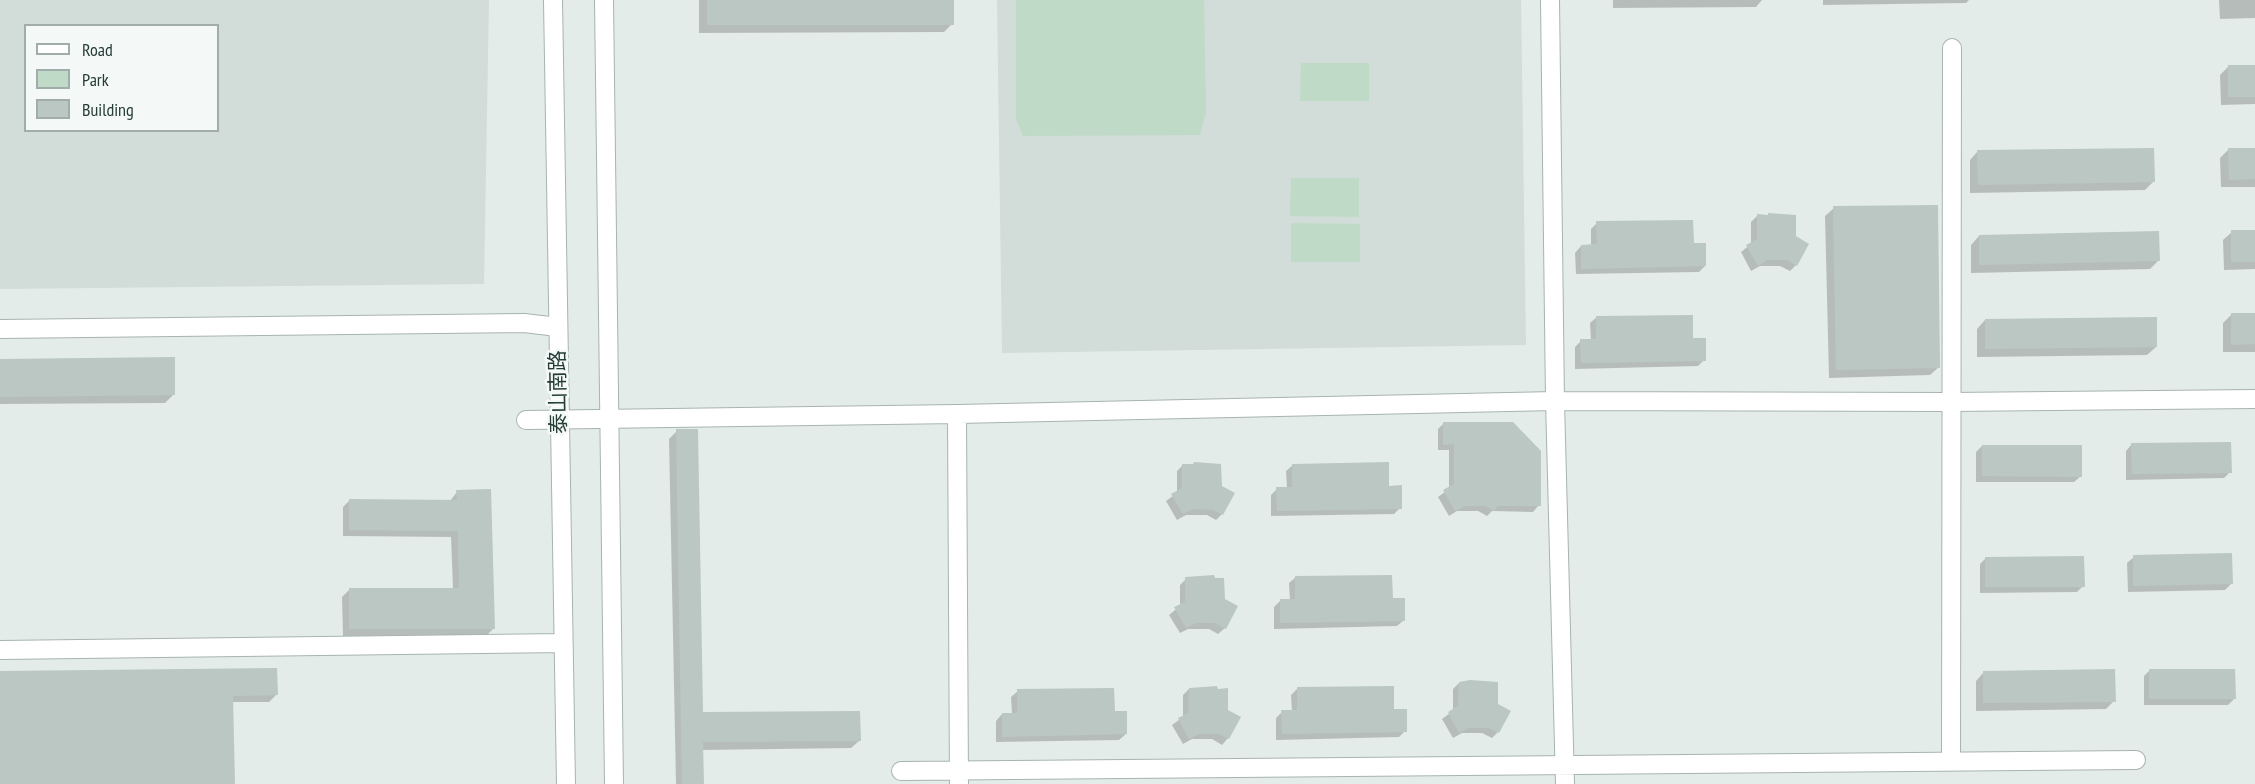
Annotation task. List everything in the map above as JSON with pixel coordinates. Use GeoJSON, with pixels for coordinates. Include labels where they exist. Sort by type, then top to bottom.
{"type":"FeatureCollection","features":[{"type":"Feature","properties":{"kind":"street","name":"泰山南路"},"geometry":{"type":"LineString","coordinates":[[553,0],[566,784]]}},
{"type":"Feature","properties":{"kind":"street"},"geometry":{"type":"LineString","coordinates":[[604,0],[614,784]]}},
{"type":"Feature","properties":{"kind":"street"},"geometry":{"type":"LineString","coordinates":[[1550,0],[1555,401],[1564,784]]}},
{"type":"Feature","properties":{"kind":"street"},"geometry":{"type":"LineString","coordinates":[[1951,762],[1952,48]]}},
{"type":"Feature","properties":{"kind":"street"},"geometry":{"type":"LineString","coordinates":[[0,330],[524,323],[558,327]]}},
{"type":"Feature","properties":{"kind":"street"},"geometry":{"type":"LineString","coordinates":[[526,420],[957,414],[1555,401],[1951,402],[2255,399]]}},
{"type":"Feature","properties":{"kind":"street"},"geometry":{"type":"LineString","coordinates":[[957,414],[959,777]]}},
{"type":"Feature","properties":{"kind":"street"},"geometry":{"type":"LineString","coordinates":[[0,650],[562,643]]}},
{"type":"Feature","properties":{"kind":"street"},"geometry":{"type":"LineString","coordinates":[[901,771],[959,777],[1565,765],[2136,760]]}},
{"type":"Feature","properties":{"kind":"shaded area"},"geometry":{"type":"Polygon","coordinates":[[[0,0],[489,0],[484,284],[0,289],[0,0]]]}},
{"type":"Feature","properties":{"kind":"shaded area"},"geometry":{"type":"Polygon","coordinates":[[[997,0],[1521,0],[1526,345],[1002,353],[997,0]]]}},
{"type":"Feature","properties":{"kind":"green space"},"geometry":{"type":"Polygon","coordinates":[[[1016,0],[1204,0],[1206,112],[1200,135],[1023,136],[1016,119],[1016,0]]]}},
{"type":"Feature","properties":{"kind":"green space"},"geometry":{"type":"Polygon","coordinates":[[[1301,63],[1369,63],[1369,101],[1300,101],[1301,63]]]}},
{"type":"Feature","properties":{"kind":"green space"},"geometry":{"type":"Polygon","coordinates":[[[1291,178],[1359,178],[1359,217],[1290,216],[1291,178]]]}},
{"type":"Feature","properties":{"kind":"green space"},"geometry":{"type":"Polygon","coordinates":[[[1291,223],[1360,224],[1360,262],[1291,262],[1291,223]]]}},
{"type":"Feature","properties":{"kind":"building"},"geometry":{"type":"Polygon","coordinates":[[[707,0],[954,0],[954,25],[707,25],[707,0]]]}},
{"type":"Feature","properties":{"kind":"building"},"geometry":{"type":"Polygon","coordinates":[[[2228,65],[2255,65],[2255,97],[2228,97],[2228,65]]]}},
{"type":"Feature","properties":{"kind":"building"},"geometry":{"type":"Polygon","coordinates":[[[2154,148],[2155,182],[1978,185],[1977,150],[2154,148]]]}},
{"type":"Feature","properties":{"kind":"building"},"geometry":{"type":"Polygon","coordinates":[[[2228,148],[2255,148],[2255,179],[2229,180],[2228,148]]]}},
{"type":"Feature","properties":{"kind":"building"},"geometry":{"type":"Polygon","coordinates":[[[1938,205],[1940,368],[1836,370],[1833,206],[1938,205]]]}},
{"type":"Feature","properties":{"kind":"building"},"geometry":{"type":"Polygon","coordinates":[[[1768,213],[1796,215],[1796,236],[1809,244],[1797,266],[1787,260],[1767,260],[1758,266],[1746,245],[1757,239],[1757,214],[1768,215],[1768,213]]]}},
{"type":"Feature","properties":{"kind":"building"},"geometry":{"type":"Polygon","coordinates":[[[1693,220],[1694,243],[1706,243],[1706,266],[1581,269],[1581,245],[1597,244],[1596,221],[1693,220]]]}},
{"type":"Feature","properties":{"kind":"building"},"geometry":{"type":"Polygon","coordinates":[[[2231,230],[2255,230],[2255,262],[2231,262],[2231,230]]]}},
{"type":"Feature","properties":{"kind":"building"},"geometry":{"type":"Polygon","coordinates":[[[2159,231],[2160,261],[1979,265],[1979,235],[2159,231]]]}},
{"type":"Feature","properties":{"kind":"building"},"geometry":{"type":"Polygon","coordinates":[[[2231,313],[2255,313],[2255,344],[2231,345],[2231,313]]]}},
{"type":"Feature","properties":{"kind":"building"},"geometry":{"type":"Polygon","coordinates":[[[1693,315],[1693,338],[1706,338],[1706,361],[1581,363],[1580,339],[1596,339],[1596,316],[1693,315]]]}},
{"type":"Feature","properties":{"kind":"building"},"geometry":{"type":"Polygon","coordinates":[[[2157,317],[2157,347],[1985,349],[1985,319],[2157,317]]]}},
{"type":"Feature","properties":{"kind":"building"},"geometry":{"type":"Polygon","coordinates":[[[175,357],[175,395],[0,397],[0,359],[175,357]]]}},
{"type":"Feature","properties":{"kind":"building"},"geometry":{"type":"Polygon","coordinates":[[[1443,422],[1513,422],[1541,451],[1541,506],[1497,506],[1495,511],[1485,506],[1465,506],[1455,511],[1443,490],[1454,484],[1454,444],[1443,445],[1443,422]]]}},
{"type":"Feature","properties":{"kind":"building"},"geometry":{"type":"Polygon","coordinates":[[[676,429],[698,429],[703,712],[860,711],[861,741],[703,742],[704,784],[682,784],[676,429]]]}},
{"type":"Feature","properties":{"kind":"building"},"geometry":{"type":"Polygon","coordinates":[[[2231,442],[2232,473],[2132,474],[2131,443],[2231,442]]]}},
{"type":"Feature","properties":{"kind":"building"},"geometry":{"type":"Polygon","coordinates":[[[1982,445],[2082,445],[2082,477],[1982,476],[1982,445]]]}},
{"type":"Feature","properties":{"kind":"building"},"geometry":{"type":"Polygon","coordinates":[[[1194,462],[1221,464],[1222,486],[1235,493],[1223,515],[1213,510],[1193,509],[1183,514],[1171,494],[1182,488],[1182,464],[1193,464],[1194,462]]]}},
{"type":"Feature","properties":{"kind":"building"},"geometry":{"type":"Polygon","coordinates":[[[1389,462],[1389,486],[1402,485],[1402,509],[1277,511],[1276,487],[1292,487],[1292,464],[1389,462]]]}},
{"type":"Feature","properties":{"kind":"building"},"geometry":{"type":"Polygon","coordinates":[[[491,489],[495,629],[349,629],[349,588],[459,588],[458,531],[349,530],[349,499],[457,500],[456,490],[491,489]]]}},
{"type":"Feature","properties":{"kind":"building"},"geometry":{"type":"Polygon","coordinates":[[[2232,553],[2233,584],[2133,586],[2133,555],[2232,553]]]}},
{"type":"Feature","properties":{"kind":"building"},"geometry":{"type":"Polygon","coordinates":[[[2084,556],[2085,587],[1985,587],[1985,557],[2084,556]]]}},
{"type":"Feature","properties":{"kind":"building"},"geometry":{"type":"Polygon","coordinates":[[[1214,575],[1215,578],[1224,578],[1225,599],[1238,606],[1226,629],[1215,623],[1196,623],[1186,628],[1174,607],[1185,602],[1185,577],[1214,575]]]}},
{"type":"Feature","properties":{"kind":"building"},"geometry":{"type":"Polygon","coordinates":[[[1392,575],[1393,598],[1405,598],[1405,621],[1280,623],[1280,599],[1295,599],[1295,576],[1392,575]]]}},
{"type":"Feature","properties":{"kind":"building"},"geometry":{"type":"Polygon","coordinates":[[[277,668],[278,695],[233,696],[235,784],[0,784],[0,671],[277,668]]]}},
{"type":"Feature","properties":{"kind":"building"},"geometry":{"type":"Polygon","coordinates":[[[2115,669],[2116,702],[1983,703],[1983,671],[2115,669]]]}},
{"type":"Feature","properties":{"kind":"building"},"geometry":{"type":"Polygon","coordinates":[[[2149,669],[2235,669],[2236,699],[2149,699],[2149,669]]]}},
{"type":"Feature","properties":{"kind":"building"},"geometry":{"type":"Polygon","coordinates":[[[1470,680],[1498,682],[1498,704],[1511,711],[1499,733],[1489,728],[1469,728],[1459,733],[1448,712],[1458,706],[1459,682],[1470,680]]]}},
{"type":"Feature","properties":{"kind":"building"},"geometry":{"type":"Polygon","coordinates":[[[1217,686],[1218,689],[1228,688],[1228,710],[1241,717],[1229,739],[1219,734],[1199,734],[1189,739],[1178,718],[1188,713],[1189,688],[1217,686]]]}},
{"type":"Feature","properties":{"kind":"building"},"geometry":{"type":"Polygon","coordinates":[[[1394,686],[1394,709],[1407,709],[1407,732],[1282,734],[1281,710],[1297,710],[1297,687],[1394,686]]]}},
{"type":"Feature","properties":{"kind":"building"},"geometry":{"type":"Polygon","coordinates":[[[1114,688],[1115,711],[1127,711],[1127,734],[1002,737],[1002,713],[1017,713],[1017,689],[1114,688]]]}}]}
